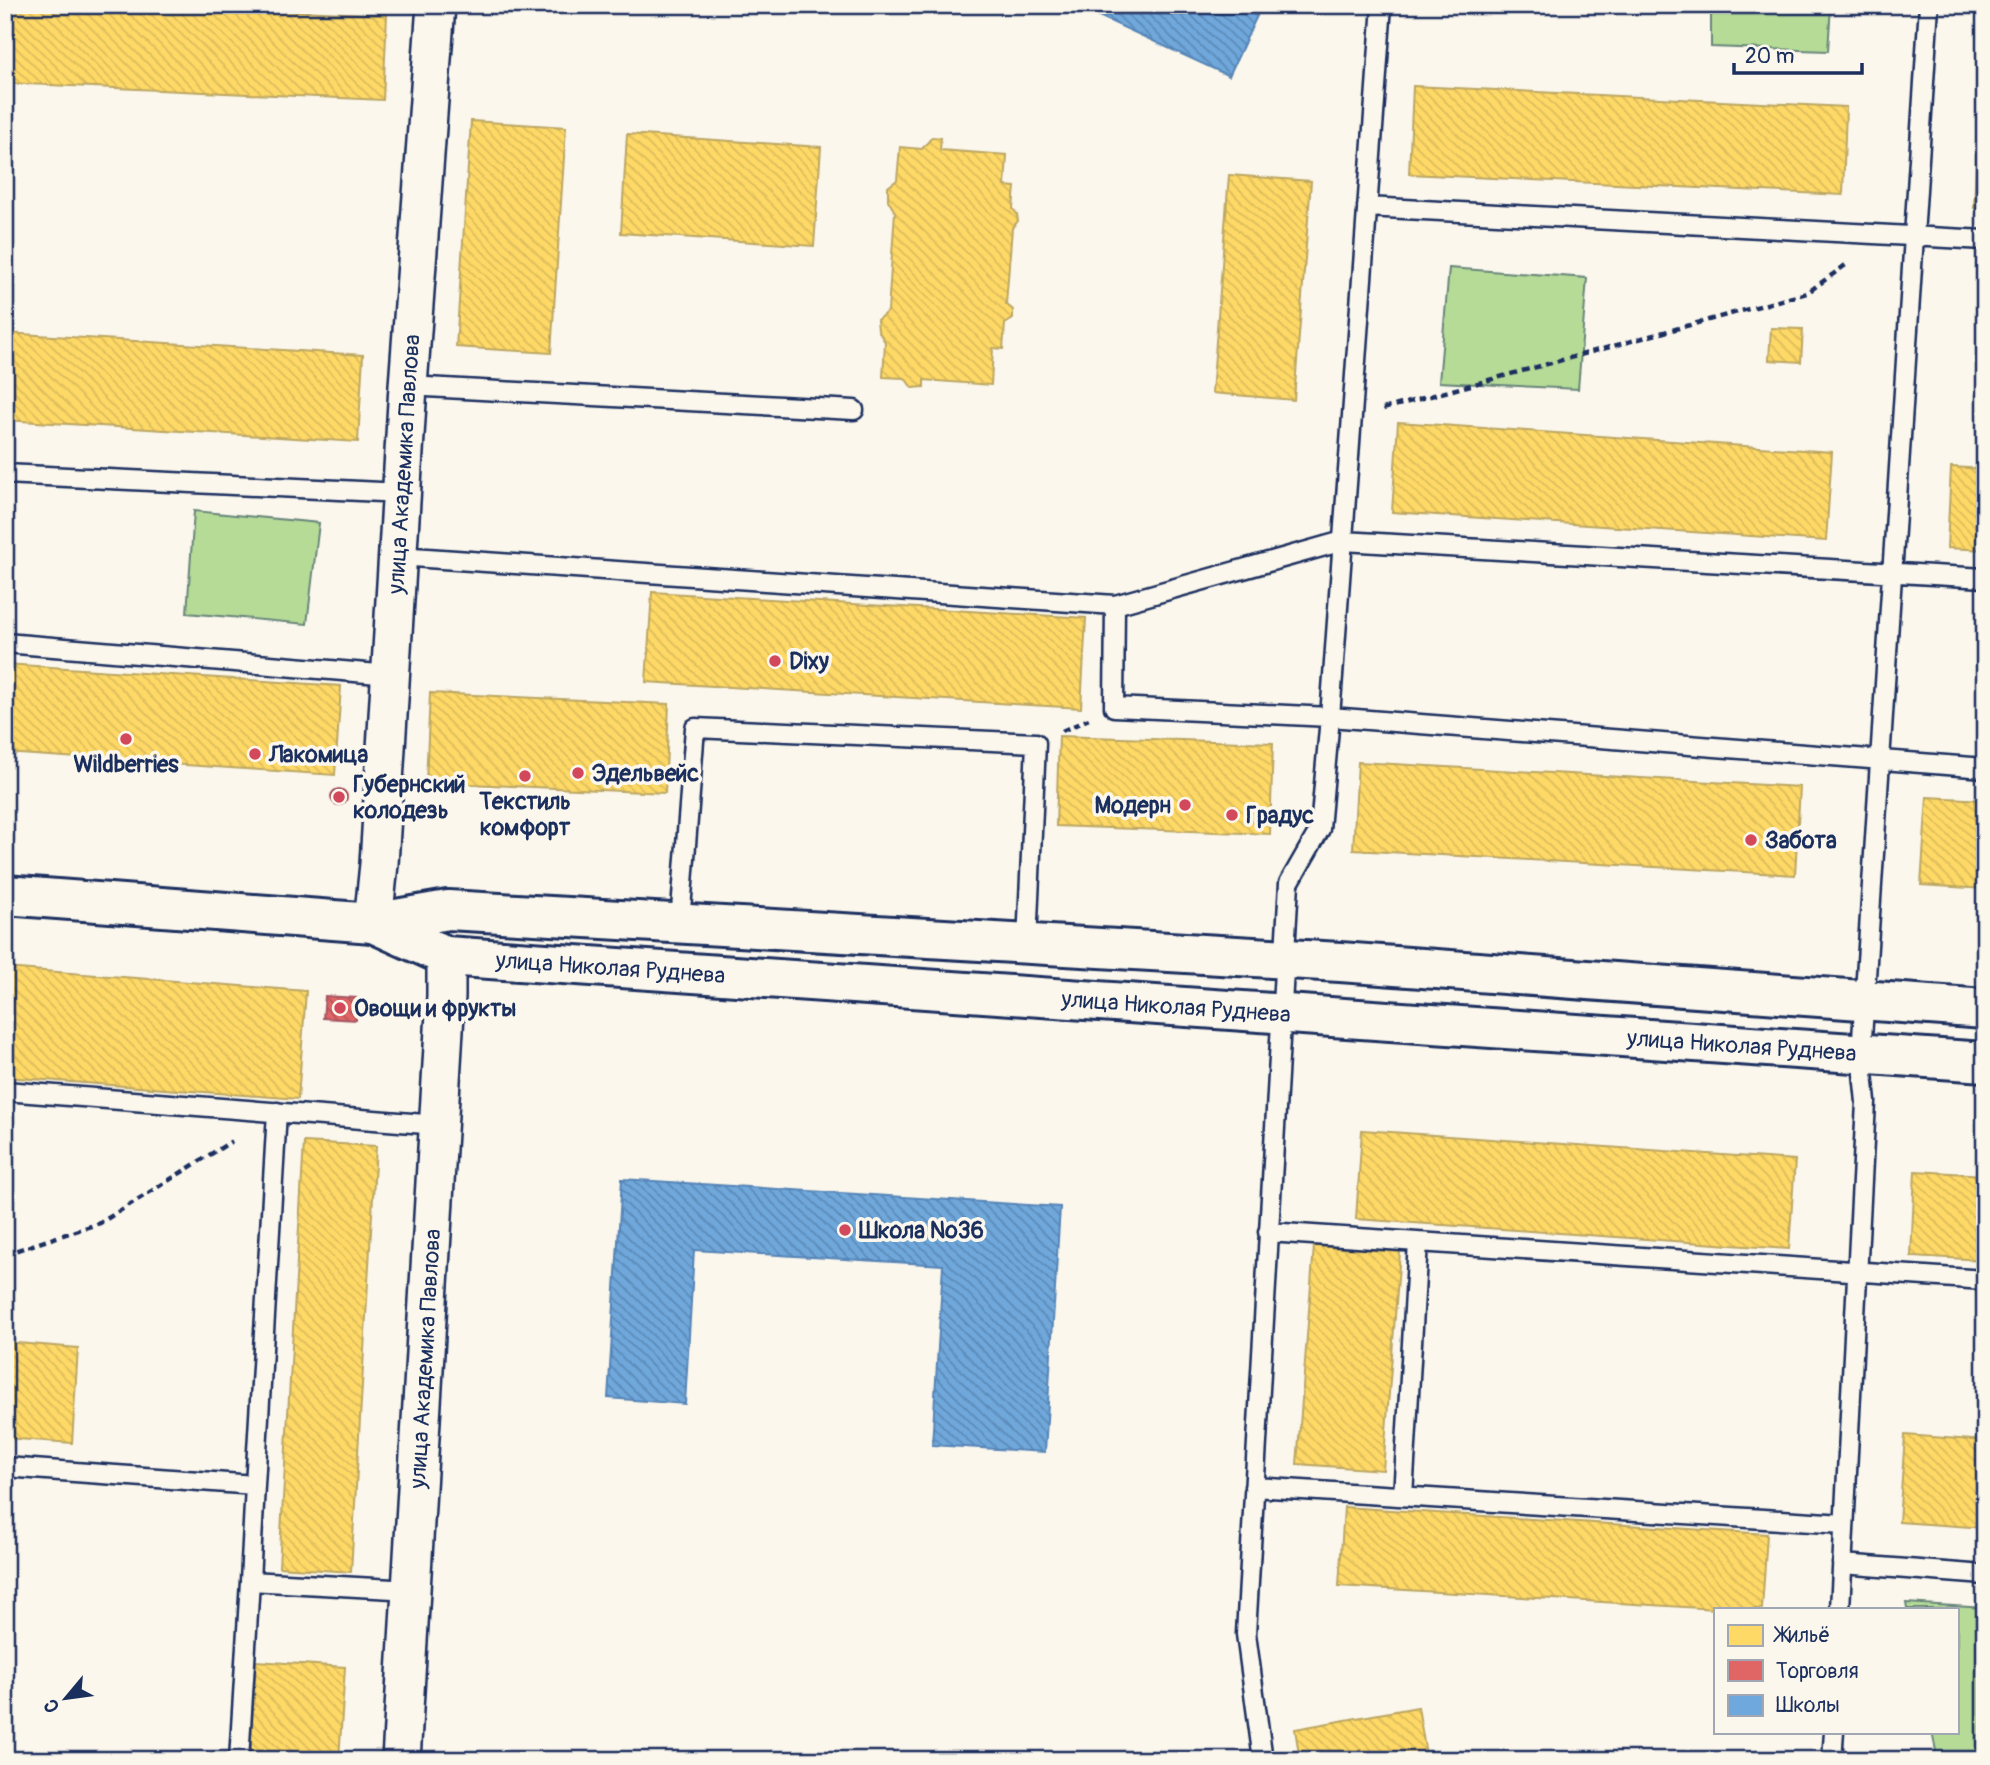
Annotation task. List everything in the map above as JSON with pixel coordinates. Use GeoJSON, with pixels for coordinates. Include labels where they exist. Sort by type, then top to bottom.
{"type":"FeatureCollection","features":[{"type":"Feature","properties":{"kind":"street","name":"улица Академика Павлова"},"geometry":{"type":"LineString","coordinates":[[373,923],[436,5]]}},
{"type":"Feature","properties":{"kind":"street","name":"улица Николая Руднева"},"geometry":{"type":"LineString","coordinates":[[5,895],[373,923],[448,910],[680,923],[1027,943],[1985,1009]]}},
{"type":"Feature","properties":{"kind":"street","name":"улица Николая Руднева"},"geometry":{"type":"LineString","coordinates":[[373,923],[446,956],[1985,1062]]}},
{"type":"Feature","properties":{"kind":"street","name":"улица Академика Павлова"},"geometry":{"type":"LineString","coordinates":[[401,1760],[446,996],[446,956]]}},
{"type":"Feature","properties":{"kind":"lane"},"geometry":{"type":"LineString","coordinates":[[1263,1760],[1246,1634],[1289,883],[1320,829],[1331,717],[1382,5]]}},
{"type":"Feature","properties":{"kind":"lane"},"geometry":{"type":"LineString","coordinates":[[1840,1608],[1866,1102],[1861,1054],[1929,5]]}},
{"type":"Feature","properties":{"kind":"lane"},"geometry":{"type":"LineString","coordinates":[[1367,208],[1985,240]]}},
{"type":"Feature","properties":{"kind":"lane"},"geometry":{"type":"LineString","coordinates":[[408,386],[854,410]]}},
{"type":"Feature","properties":{"kind":"lane"},"geometry":{"type":"LineString","coordinates":[[5,474],[402,493]]}},
{"type":"Feature","properties":{"kind":"lane"},"geometry":{"type":"LineString","coordinates":[[398,556],[1115,605],[1343,541],[1985,578]]}},
{"type":"Feature","properties":{"kind":"lane"},"geometry":{"type":"LineString","coordinates":[[1115,605],[1114,707],[1331,717],[1985,768]]}},
{"type":"Feature","properties":{"kind":"lane"},"geometry":{"type":"LineString","coordinates":[[5,643],[391,675]]}},
{"type":"Feature","properties":{"kind":"lane"},"geometry":{"type":"LineString","coordinates":[[680,923],[695,728],[1036,743],[1027,943]]}},
{"type":"Feature","properties":{"kind":"lane"},"geometry":{"type":"LineString","coordinates":[[5,1091],[438,1125]]}},
{"type":"Feature","properties":{"kind":"lane"},"geometry":{"type":"LineString","coordinates":[[239,1760],[277,1112]]}},
{"type":"Feature","properties":{"kind":"lane"},"geometry":{"type":"LineString","coordinates":[[1268,1232],[1985,1280]]}},
{"type":"Feature","properties":{"kind":"lane"},"geometry":{"type":"LineString","coordinates":[[1403,1496],[1418,1242]]}},
{"type":"Feature","properties":{"kind":"lane"},"geometry":{"type":"LineString","coordinates":[[5,1466],[255,1485]]}},
{"type":"Feature","properties":{"kind":"lane"},"geometry":{"type":"LineString","coordinates":[[1254,1487],[1844,1524]]}},
{"type":"Feature","properties":{"kind":"lane"},"geometry":{"type":"LineString","coordinates":[[1842,1564],[1985,1575]]}},
{"type":"Feature","properties":{"kind":"lane"},"geometry":{"type":"LineString","coordinates":[[250,1581],[411,1590]]}},
{"type":"Feature","properties":{"kind":"lane"},"geometry":{"type":"LineString","coordinates":[[1832,1760],[1834,1734]]}},
{"type":"Feature","properties":{"kind":"path"},"geometry":{"type":"LineString","coordinates":[[1352,418],[1807,293],[1887,234]]}},
{"type":"Feature","properties":{"kind":"path"},"geometry":{"type":"LineString","coordinates":[[1036,743],[1114,707]]}},
{"type":"Feature","properties":{"kind":"path"},"geometry":{"type":"LineString","coordinates":[[5,1254],[100,1223],[277,1112]]}},
{"type":"Feature","properties":{"kind":"green space"},"geometry":{"type":"Polygon","coordinates":[[[1711,5],[1831,5],[1828,51],[1711,47],[1711,5]]]}},
{"type":"Feature","properties":{"kind":"green space"},"geometry":{"type":"Polygon","coordinates":[[[1449,268],[1587,278],[1578,389],[1439,382],[1449,268]]]}},
{"type":"Feature","properties":{"kind":"green space"},"geometry":{"type":"Polygon","coordinates":[[[194,511],[319,523],[307,624],[187,613],[194,511]]]}},
{"type":"Feature","properties":{"kind":"green space"},"geometry":{"type":"Polygon","coordinates":[[[1906,1603],[1985,1608],[1985,1760],[1938,1760],[1932,1734],[1958,1734],[1958,1608],[1907,1608],[1906,1603]]]}},
{"type":"Feature","properties":{"kind":"building: Жильё"},"geometry":{"type":"Polygon","coordinates":[[[5,5],[166,5],[387,15],[383,100],[5,83],[5,5]]]}},
{"type":"Feature","properties":{"kind":"building: Жильё"},"geometry":{"type":"Polygon","coordinates":[[[1413,86],[1846,107],[1843,195],[1409,174],[1413,86]]]}},
{"type":"Feature","properties":{"kind":"building: Жильё"},"geometry":{"type":"Polygon","coordinates":[[[471,121],[566,127],[551,353],[456,347],[471,121]]]}},
{"type":"Feature","properties":{"kind":"building: Жильё"},"geometry":{"type":"Polygon","coordinates":[[[1978,122],[1985,122],[1985,209],[1974,208],[1978,122]]]}},
{"type":"Feature","properties":{"kind":"building: Жильё"},"geometry":{"type":"Polygon","coordinates":[[[627,134],[821,147],[814,246],[621,233],[627,134]]]}},
{"type":"Feature","properties":{"kind":"building: Жильё"},"geometry":{"type":"Polygon","coordinates":[[[932,137],[941,138],[940,150],[1007,155],[1005,186],[1015,187],[1013,209],[1018,221],[1012,228],[1006,304],[1013,310],[1013,319],[1005,324],[1003,349],[993,348],[991,385],[924,380],[924,387],[912,388],[905,378],[883,377],[885,342],[878,330],[877,320],[888,311],[895,212],[888,200],[888,187],[897,180],[900,147],[922,149],[932,137]]]}},
{"type":"Feature","properties":{"kind":"building: Жильё"},"geometry":{"type":"Polygon","coordinates":[[[1229,175],[1311,181],[1294,400],[1212,393],[1229,175]]]}},
{"type":"Feature","properties":{"kind":"building: Жильё"},"geometry":{"type":"Polygon","coordinates":[[[1771,328],[1803,329],[1801,362],[1769,360],[1771,328]]]}},
{"type":"Feature","properties":{"kind":"building: Жильё"},"geometry":{"type":"Polygon","coordinates":[[[5,333],[363,355],[358,442],[5,420],[5,333]]]}},
{"type":"Feature","properties":{"kind":"building: Жильё"},"geometry":{"type":"Polygon","coordinates":[[[1398,422],[1832,452],[1826,541],[1392,512],[1398,422]]]}},
{"type":"Feature","properties":{"kind":"building: Жильё"},"geometry":{"type":"Polygon","coordinates":[[[1951,467],[1985,469],[1985,550],[1947,548],[1951,467]]]}},
{"type":"Feature","properties":{"kind":"building: Жильё"},"geometry":{"type":"Polygon","coordinates":[[[652,592],[1086,618],[1081,708],[646,682],[652,592]]]}},
{"type":"Feature","properties":{"kind":"building: Жильё"},"geometry":{"type":"Polygon","coordinates":[[[5,664],[341,686],[335,775],[5,753],[5,664]]]}},
{"type":"Feature","properties":{"kind":"building: Жильё"},"geometry":{"type":"Polygon","coordinates":[[[430,693],[669,704],[665,793],[426,782],[430,693]]]}},
{"type":"Feature","properties":{"kind":"building: Жильё"},"geometry":{"type":"Polygon","coordinates":[[[1059,736],[1273,743],[1270,834],[1056,826],[1059,736]]]}},
{"type":"Feature","properties":{"kind":"building: Жильё"},"geometry":{"type":"Polygon","coordinates":[[[1358,762],[1800,787],[1795,875],[1353,850],[1358,762]]]}},
{"type":"Feature","properties":{"kind":"building: Жильё"},"geometry":{"type":"Polygon","coordinates":[[[1927,797],[1985,800],[1985,889],[1921,885],[1927,797]]]}},
{"type":"Feature","properties":{"kind":"building: Жильё"},"geometry":{"type":"Polygon","coordinates":[[[5,968],[306,991],[298,1099],[5,1077],[5,968]]]}},
{"type":"Feature","properties":{"kind":"building: Жильё"},"geometry":{"type":"Polygon","coordinates":[[[1362,1130],[1795,1160],[1789,1249],[1356,1219],[1362,1130]]]}},
{"type":"Feature","properties":{"kind":"building: Жильё"},"geometry":{"type":"Polygon","coordinates":[[[304,1142],[376,1146],[351,1572],[279,1567],[304,1142]]]}},
{"type":"Feature","properties":{"kind":"building: Жильё"},"geometry":{"type":"Polygon","coordinates":[[[1915,1171],[1985,1175],[1985,1260],[1911,1256],[1915,1171]]]}},
{"type":"Feature","properties":{"kind":"building: Жильё"},"geometry":{"type":"Polygon","coordinates":[[[1314,1246],[1400,1252],[1383,1470],[1297,1464],[1314,1246]]]}},
{"type":"Feature","properties":{"kind":"building: Жильё"},"geometry":{"type":"Polygon","coordinates":[[[5,1342],[78,1348],[72,1443],[5,1438],[5,1342]]]}},
{"type":"Feature","properties":{"kind":"building: Жильё"},"geometry":{"type":"Polygon","coordinates":[[[1905,1435],[1985,1441],[1985,1528],[1899,1522],[1905,1435]]]}},
{"type":"Feature","properties":{"kind":"building: Жильё"},"geometry":{"type":"Polygon","coordinates":[[[1344,1507],[1767,1534],[1762,1608],[1714,1609],[1339,1586],[1344,1507]]]}},
{"type":"Feature","properties":{"kind":"building: Жильё"},"geometry":{"type":"Polygon","coordinates":[[[256,1661],[345,1667],[339,1760],[250,1760],[256,1661]]]}},
{"type":"Feature","properties":{"kind":"building: Жильё"},"geometry":{"type":"Polygon","coordinates":[[[1418,1707],[1427,1760],[1300,1760],[1295,1729],[1418,1707]]]}},
{"type":"Feature","properties":{"kind":"building: Торговля","name":"Губернский колодезь"},"geometry":{"type":"Polygon","coordinates":[[[339,789],[347,797],[339,805],[331,797],[339,789]]]}},
{"type":"Feature","properties":{"kind":"building: Торговля","name":"Овощи и фрукты"},"geometry":{"type":"Polygon","coordinates":[[[325,996],[357,998],[356,1020],[323,1018],[325,996]]]}},
{"type":"Feature","properties":{"kind":"building: Школы"},"geometry":{"type":"Polygon","coordinates":[[[1075,5],[1262,5],[1229,76],[1075,5]]]}},
{"type":"Feature","properties":{"kind":"building: Школы"},"geometry":{"type":"Polygon","coordinates":[[[622,1179],[1060,1207],[1045,1452],[932,1445],[943,1265],[694,1250],[685,1404],[608,1398],[622,1179]]]}},
{"type":"Feature","properties":{"kind":"place","name":"Dixy"},"geometry":{"type":"Point","coordinates":[775,661]}},
{"type":"Feature","properties":{"kind":"place","name":"Wildberries"},"geometry":{"type":"Point","coordinates":[126,739]}},
{"type":"Feature","properties":{"kind":"place","name":"Лакомица"},"geometry":{"type":"Point","coordinates":[255,754]}},
{"type":"Feature","properties":{"kind":"place","name":"Эдельвейс"},"geometry":{"type":"Point","coordinates":[578,773]}},
{"type":"Feature","properties":{"kind":"place","name":"Текстиль комфорт"},"geometry":{"type":"Point","coordinates":[525,776]}},
{"type":"Feature","properties":{"kind":"place","name":"Губернский колодезь"},"geometry":{"type":"Point","coordinates":[339,797]}},
{"type":"Feature","properties":{"kind":"place","name":"Модерн"},"geometry":{"type":"Point","coordinates":[1185,805]}},
{"type":"Feature","properties":{"kind":"place","name":"Градус"},"geometry":{"type":"Point","coordinates":[1232,815]}},
{"type":"Feature","properties":{"kind":"place","name":"Забота"},"geometry":{"type":"Point","coordinates":[1751,840]}},
{"type":"Feature","properties":{"kind":"place","name":"Овощи и фрукты"},"geometry":{"type":"Point","coordinates":[340,1008]}},
{"type":"Feature","properties":{"kind":"place","name":"Школа №36"},"geometry":{"type":"Point","coordinates":[845,1230]}}]}
